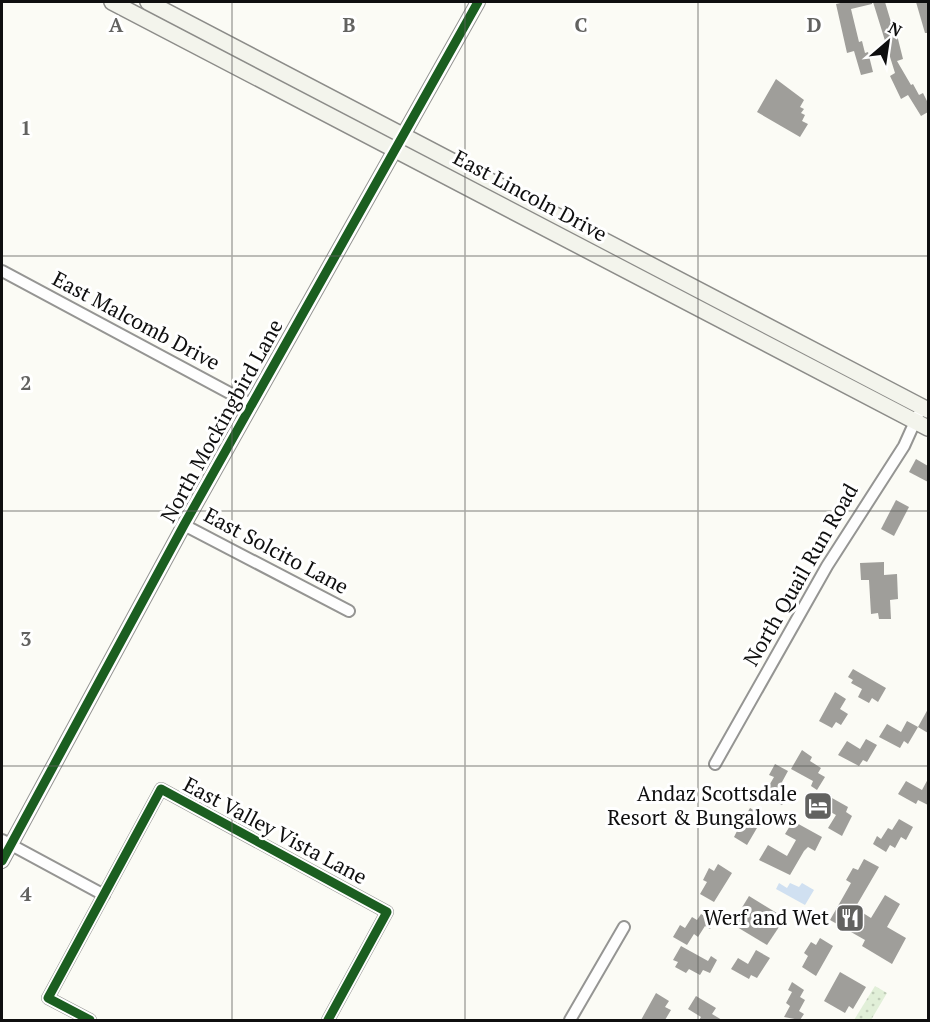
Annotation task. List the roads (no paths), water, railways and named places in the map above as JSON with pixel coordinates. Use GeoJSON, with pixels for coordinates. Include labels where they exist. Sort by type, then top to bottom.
{"type":"FeatureCollection","features":[{"type":"Feature","properties":{"kind":"main road","name":"East Lincoln Drive"},"geometry":{"type":"LineString","coordinates":[[112,2],[219,48],[404,136],[621,249],[923,416]]}},
{"type":"Feature","properties":{"kind":"main road","name":"East Lincoln Drive"},"geometry":{"type":"LineString","coordinates":[[147,2],[219,48],[396,150],[612,263],[923,416]]}},
{"type":"Feature","properties":{"kind":"main road"},"geometry":{"type":"LineString","coordinates":[[612,263],[621,249]]}},
{"type":"Feature","properties":{"kind":"street","name":"North Mockingbird Lane"},"geometry":{"type":"LineString","coordinates":[[2,861],[6,843],[478,2]]}},
{"type":"Feature","properties":{"kind":"street","name":"East Malcomb Drive"},"geometry":{"type":"LineString","coordinates":[[2,271],[252,405]]}},
{"type":"Feature","properties":{"kind":"street","name":"North Quail Run Road"},"geometry":{"type":"LineString","coordinates":[[715,764],[827,566],[923,416]]}},
{"type":"Feature","properties":{"kind":"street","name":"East Solcito Lane"},"geometry":{"type":"LineString","coordinates":[[184,525],[349,611]]}},
{"type":"Feature","properties":{"kind":"street","name":"East Valley Vista Lane"},"geometry":{"type":"LineString","coordinates":[[90,1020],[48,998],[161,789],[387,912],[328,1020]]}},
{"type":"Feature","properties":{"kind":"street"},"geometry":{"type":"LineString","coordinates":[[6,843],[104,896]]}},
{"type":"Feature","properties":{"kind":"street"},"geometry":{"type":"LineString","coordinates":[[570,1020],[624,927]]}},
{"type":"Feature","properties":{"kind":"water"},"geometry":{"type":"Polygon","coordinates":[[[779,883],[787,888],[790,883],[799,887],[802,883],[814,890],[805,905],[776,889],[779,883]]]}},
{"type":"Feature","properties":{"kind":"place","name":"Andaz Scottsdale Resort & Bungalows"},"geometry":{"type":"Point","coordinates":[818,806]}},
{"type":"Feature","properties":{"kind":"place","name":"Werf and Wet"},"geometry":{"type":"Point","coordinates":[850,918]}}]}
